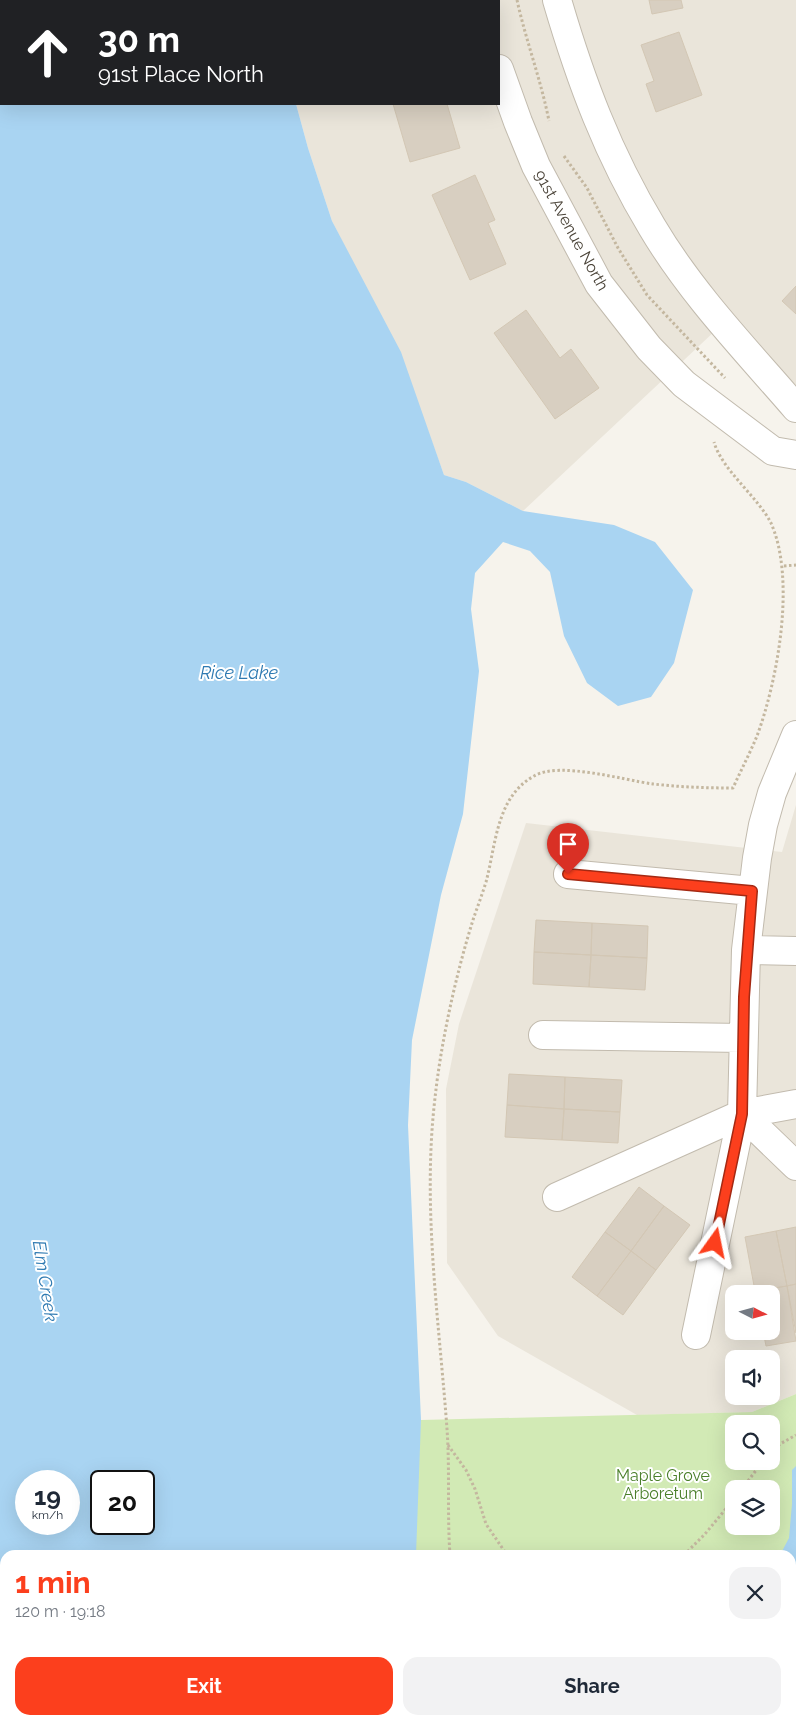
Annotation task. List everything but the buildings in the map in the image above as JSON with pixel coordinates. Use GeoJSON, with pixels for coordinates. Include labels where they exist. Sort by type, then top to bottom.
{"type":"FeatureCollection","features":[{"type":"Feature","properties":{"kind":"street"},"geometry":{"type":"LineString","coordinates":[[557,0],[575,63],[591,105],[610,150],[652,228],[699,295],[796,408]]}},
{"type":"Feature","properties":{"kind":"street","name":"91st Avenue North"},"geometry":{"type":"LineString","coordinates":[[500,72],[536,166],[599,284],[649,348],[684,384],[773,451],[796,455]]}},
{"type":"Feature","properties":{"kind":"street"},"geometry":{"type":"LineString","coordinates":[[696,1335],[742,1114],[746,950],[752,891],[763,825],[772,793],[794,742]]}},
{"type":"Feature","properties":{"kind":"street"},"geometry":{"type":"LineString","coordinates":[[568,874],[752,891]]}},
{"type":"Feature","properties":{"kind":"street"},"geometry":{"type":"LineString","coordinates":[[746,950],[796,951]]}},
{"type":"Feature","properties":{"kind":"street"},"geometry":{"type":"LineString","coordinates":[[543,1034],[743,1038]]}},
{"type":"Feature","properties":{"kind":"street"},"geometry":{"type":"LineString","coordinates":[[558,1198],[742,1114],[796,1104]]}},
{"type":"Feature","properties":{"kind":"street"},"geometry":{"type":"LineString","coordinates":[[742,1114],[796,1166]]}},
{"type":"Feature","properties":{"kind":"path"},"geometry":{"type":"LineString","coordinates":[[450,1550],[447,1519],[448,1444],[436,1311],[430,1194],[435,1096],[457,980],[473,921],[485,886],[503,809],[523,783],[543,771],[582,772],[677,786],[733,788],[749,756],[768,702],[782,624],[784,566],[778,541],[766,513],[716,449],[713,435]]}},
{"type":"Feature","properties":{"kind":"path"},"geometry":{"type":"LineString","coordinates":[[784,566],[796,565]]}},
{"type":"Feature","properties":{"kind":"path"},"geometry":{"type":"LineString","coordinates":[[780,1444],[796,1435]]}},
{"type":"Feature","properties":{"kind":"path"},"geometry":{"type":"LineString","coordinates":[[448,1444],[469,1476],[486,1524],[504,1550]]}},
{"type":"Feature","properties":{"kind":"path"},"geometry":{"type":"LineString","coordinates":[[688,1550],[725,1509]]}},
{"type":"Feature","properties":{"kind":"shaded area"},"geometry":{"type":"Polygon","coordinates":[[[500,0],[796,0],[796,387],[732,315],[523,511],[466,482],[444,475],[427,428],[359,275],[332,221],[296,105],[500,105],[500,0]]]}},
{"type":"Feature","properties":{"kind":"shaded area"},"geometry":{"type":"Polygon","coordinates":[[[796,805],[796,1394],[780,1401],[780,1350],[725,1350],[725,1405],[769,1405],[752,1412],[637,1415],[498,1336],[447,1263],[446,1089],[459,1024],[526,823],[782,852],[796,805]]]}},
{"type":"Feature","properties":{"kind":"green space","name":"Maple Grove Arboretum"},"geometry":{"type":"Polygon","coordinates":[[[796,1394],[796,1550],[405,1550],[421,1420],[752,1412],[769,1405],[780,1405],[780,1401],[796,1394]]]}},
{"type":"Feature","properties":{"kind":"water","name":"Rice Lake"},"geometry":{"type":"Polygon","coordinates":[[[0,105],[296,105],[332,221],[401,352],[444,475],[466,482],[523,511],[614,525],[655,542],[693,590],[674,663],[651,697],[618,706],[587,683],[564,636],[550,572],[530,551],[503,542],[475,573],[471,609],[479,671],[463,814],[441,895],[412,1040],[408,1125],[421,1420],[416,1550],[0,1550],[0,105]]]}},
{"type":"Feature","properties":{"kind":"water"},"geometry":{"type":"Polygon","coordinates":[[[796,1466],[796,1550],[783,1550],[789,1538],[792,1470],[796,1466]]]}},
{"type":"Feature","properties":{"kind":"route"},"geometry":{"type":"LineString","coordinates":[[568,874],[752,891],[746,950],[742,1114],[715,1243]]}},
{"type":"Feature","properties":{"kind":"water label","name":"Elm Creek"},"geometry":{"type":"Point","coordinates":[45,1281]}}]}
